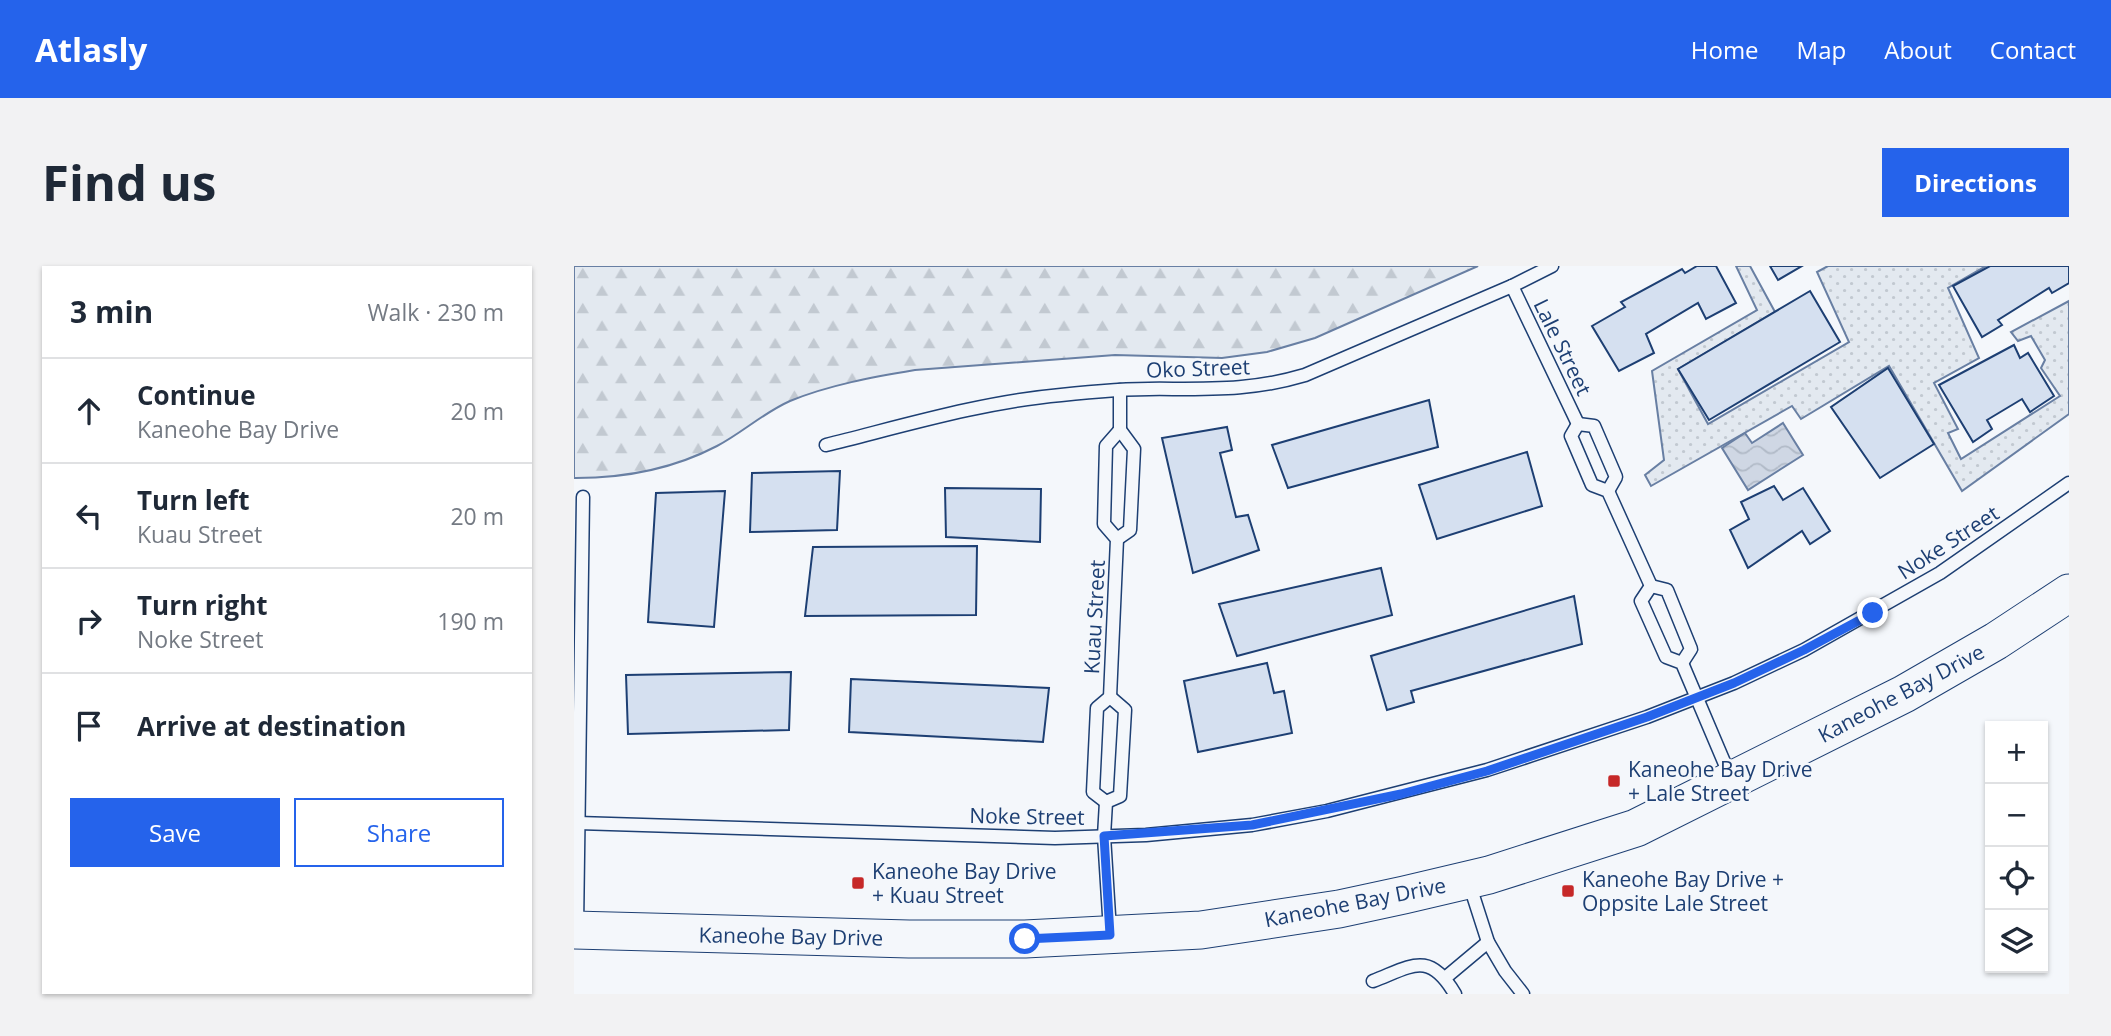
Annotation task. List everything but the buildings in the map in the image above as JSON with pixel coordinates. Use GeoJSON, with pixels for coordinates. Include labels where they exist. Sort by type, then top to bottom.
{"type":"FeatureCollection","features":[{"type":"Feature","properties":{"kind":"main road","name":"Kaneohe Bay Drive"},"geometry":{"type":"LineString","coordinates":[[575,930],[1025,939],[1201,930],[1327,911],[1468,880],[1636,828],[1904,694],[1996,641],[2069,593]]}},
{"type":"Feature","properties":{"kind":"lane","name":"Oko Street"},"geometry":{"type":"LineString","coordinates":[[826,445],[1003,403],[1056,395],[1120,390],[1216,390],[1277,383],[1305,375],[1512,286],[1552,266]]}},
{"type":"Feature","properties":{"kind":"lane","name":"Lale Street"},"geometry":{"type":"LineString","coordinates":[[1512,286],[1578,424]]}},
{"type":"Feature","properties":{"kind":"lane","name":"Kuau Street"},"geometry":{"type":"LineString","coordinates":[[1107,802],[1093,792],[1097,708],[1110,697],[1117,539],[1104,524],[1106,446],[1119,430],[1120,390]]}},
{"type":"Feature","properties":{"kind":"lane","name":"Lale Street"},"geometry":{"type":"LineString","coordinates":[[1578,424],[1571,436],[1592,485],[1608,491],[1651,586]]}},
{"type":"Feature","properties":{"kind":"lane","name":"Lale Street"},"geometry":{"type":"LineString","coordinates":[[1578,424],[1594,426],[1616,477],[1608,491]]}},
{"type":"Feature","properties":{"kind":"lane","name":"Kuau Street"},"geometry":{"type":"LineString","coordinates":[[1117,539],[1130,530],[1134,449],[1119,430]]}},
{"type":"Feature","properties":{"kind":"lane","name":"Noke Street"},"geometry":{"type":"LineString","coordinates":[[578,823],[1055,838],[1252,825],[1339,808],[1487,771],[1647,717],[1734,683],[1873,613],[1982,545],[2069,483]]}},
{"type":"Feature","properties":{"kind":"lane"},"geometry":{"type":"LineString","coordinates":[[575,930],[578,823],[577,639],[583,497]]}},
{"type":"Feature","properties":{"kind":"lane","name":"Lale Street"},"geometry":{"type":"LineString","coordinates":[[1651,586],[1640,601],[1666,657],[1682,663],[1732,781]]}},
{"type":"Feature","properties":{"kind":"lane","name":"Lale Street"},"geometry":{"type":"LineString","coordinates":[[1651,586],[1667,590],[1690,649],[1682,663]]}},
{"type":"Feature","properties":{"kind":"lane","name":"Kuau Street"},"geometry":{"type":"LineString","coordinates":[[1107,802],[1120,796],[1125,710],[1110,697]]}},
{"type":"Feature","properties":{"kind":"lane","name":"Kuau Street"},"geometry":{"type":"LineString","coordinates":[[1107,802],[1104,836],[1110,935]]}},
{"type":"Feature","properties":{"kind":"lane"},"geometry":{"type":"LineString","coordinates":[[1468,880],[1488,942],[1523,994]]}},
{"type":"Feature","properties":{"kind":"lane"},"geometry":{"type":"LineString","coordinates":[[1446,978],[1488,942]]}},
{"type":"Feature","properties":{"kind":"lane"},"geometry":{"type":"LineString","coordinates":[[1373,981],[1417,965],[1432,968],[1446,978],[1455,994]]}},
{"type":"Feature","properties":{"kind":"green space"},"geometry":{"type":"Polygon","coordinates":[[[574,266],[1478,266],[1315,338],[1267,352],[1222,358],[1115,355],[915,370],[805,395],[771,411],[717,446],[683,461],[631,474],[574,478],[574,266]]]}},
{"type":"Feature","properties":{"kind":"green space"},"geometry":{"type":"Polygon","coordinates":[[[1736,266],[1750,266],[1775,312],[1678,369],[1708,424],[1849,342],[1817,272],[1828,266],[1986,266],[1948,288],[1979,358],[1934,383],[1958,429],[1948,433],[1961,459],[2060,396],[2041,368],[2045,360],[2031,336],[2018,341],[2011,332],[2069,301],[2069,414],[1962,491],[1889,366],[1801,419],[1792,406],[1651,486],[1645,475],[1664,460],[1652,371],[1757,310],[1736,266]]]}},
{"type":"Feature","properties":{"kind":"water"},"geometry":{"type":"Polygon","coordinates":[[[1783,423],[1803,455],[1748,490],[1722,448],[1745,433],[1752,443],[1783,423]]]}},
{"type":"Feature","properties":{"kind":"place","name":"Kaneohe Bay Drive + Lale Street"},"geometry":{"type":"Point","coordinates":[1614,781]}},
{"type":"Feature","properties":{"kind":"place","name":"Kaneohe Bay Drive + Kuau Street"},"geometry":{"type":"Point","coordinates":[858,883]}},
{"type":"Feature","properties":{"kind":"place","name":"Kaneohe Bay Drive + Oppsite Lale Street"},"geometry":{"type":"Point","coordinates":[1568,891]}},
{"type":"Feature","properties":{"kind":"route"},"geometry":{"type":"LineString","coordinates":[[1025,939],[1110,935],[1104,836],[1146,835],[1252,825],[1401,794],[1487,771],[1647,717],[1734,683],[1873,613]]}}]}
